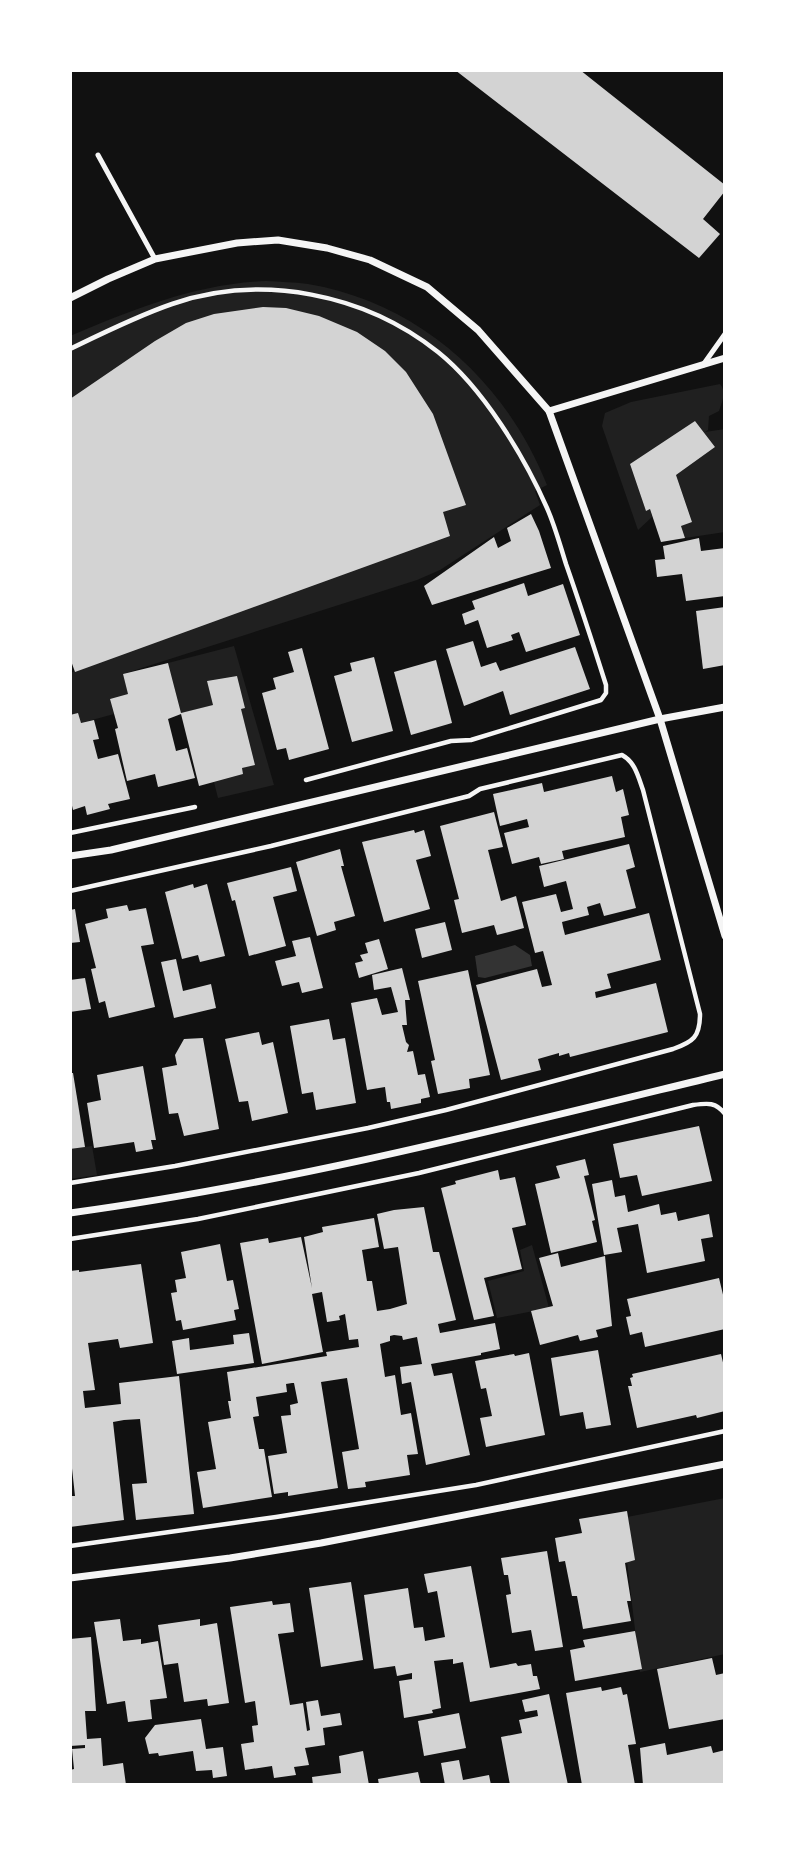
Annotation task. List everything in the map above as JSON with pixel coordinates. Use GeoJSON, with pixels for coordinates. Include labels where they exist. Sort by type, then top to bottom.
{"type":"FeatureCollection","features":[{"type":"Feature","properties":{"kind":"street"},"geometry":{"type":"LineString","coordinates":[[70,298],[155,259],[237,243],[278,240],[327,248],[370,260],[427,287],[478,330],[550,411],[660,719],[725,936]]}},
{"type":"Feature","properties":{"kind":"street"},"geometry":{"type":"LineString","coordinates":[[550,411],[725,358]]}},
{"type":"Feature","properties":{"kind":"street"},"geometry":{"type":"LineString","coordinates":[[70,856],[166,837],[660,719],[725,707]]}},
{"type":"Feature","properties":{"kind":"street"},"geometry":{"type":"LineString","coordinates":[[70,1213],[172,1199],[342,1166],[725,1074]]}},
{"type":"Feature","properties":{"kind":"street"},"geometry":{"type":"LineString","coordinates":[[70,1578],[230,1559],[725,1464]]}},
{"type":"Feature","properties":{"kind":"lane"},"geometry":{"type":"LineString","coordinates":[[98,155],[155,259]]}},
{"type":"Feature","properties":{"kind":"lane"},"geometry":{"type":"LineString","coordinates":[[703,365],[725,334]]}},
{"type":"Feature","properties":{"kind":"path"},"geometry":{"type":"LineString","coordinates":[[70,349],[172,304],[198,297],[266,288],[340,302],[387,319],[437,351],[480,396],[530,474],[548,510],[602,674],[606,694],[601,700],[471,740],[451,741],[294,784]]}},
{"type":"Feature","properties":{"kind":"path"},"geometry":{"type":"LineString","coordinates":[[70,891],[345,828],[468,796],[480,789],[622,755],[633,764],[643,790],[700,1014],[700,1026],[692,1040],[673,1049],[446,1110],[175,1166],[70,1183]]}},
{"type":"Feature","properties":{"kind":"path"},"geometry":{"type":"LineString","coordinates":[[70,833],[205,805]]}},
{"type":"Feature","properties":{"kind":"path"},"geometry":{"type":"LineString","coordinates":[[706,1103],[718,1106],[725,1114]]}},
{"type":"Feature","properties":{"kind":"path"},"geometry":{"type":"LineString","coordinates":[[70,1546],[476,1485],[725,1431]]}},
{"type":"Feature","properties":{"kind":"shaded area"},"geometry":{"type":"Polygon","coordinates":[[[266,281],[308,284],[349,294],[387,309],[422,329],[454,353],[483,381],[530,448],[547,485],[535,491],[540,505],[440,570],[417,580],[123,674],[128,694],[110,699],[114,714],[81,723],[70,715],[70,673],[75,671],[70,658],[70,336],[118,316],[190,293],[266,281]]]}},
{"type":"Feature","properties":{"kind":"shaded area"},"geometry":{"type":"Polygon","coordinates":[[[720,384],[724,394],[719,411],[709,416],[708,430],[705,432],[725,429],[725,532],[685,538],[681,526],[692,521],[676,475],[715,447],[695,421],[630,464],[646,511],[650,509],[652,517],[638,530],[602,426],[605,413],[631,402],[720,384]]]}},
{"type":"Feature","properties":{"kind":"shaded area"},"geometry":{"type":"Polygon","coordinates":[[[234,646],[274,785],[218,798],[214,782],[243,774],[242,768],[255,764],[241,709],[245,707],[237,676],[207,681],[213,705],[181,713],[168,663],[234,646]]]}},
{"type":"Feature","properties":{"kind":"shaded area"},"geometry":{"type":"Polygon","coordinates":[[[515,945],[530,955],[532,966],[485,978],[478,977],[475,956],[515,945]]]}},
{"type":"Feature","properties":{"kind":"shaded area"},"geometry":{"type":"Polygon","coordinates":[[[92,1146],[97,1175],[70,1179],[70,1149],[92,1146]]]}},
{"type":"Feature","properties":{"kind":"shaded area"},"geometry":{"type":"Polygon","coordinates":[[[532,1245],[549,1308],[497,1318],[488,1281],[524,1271],[520,1250],[532,1245]]]}},
{"type":"Feature","properties":{"kind":"shaded area"},"geometry":{"type":"Polygon","coordinates":[[[725,1498],[725,1654],[640,1672],[622,1518],[725,1498]]]}},
{"type":"Feature","properties":{"kind":"building"},"geometry":{"type":"Polygon","coordinates":[[[455,70],[580,70],[725,185],[725,191],[703,219],[720,234],[699,258],[455,70]]]}},
{"type":"Feature","properties":{"kind":"building"},"geometry":{"type":"Polygon","coordinates":[[[263,307],[286,308],[319,316],[357,332],[385,351],[406,372],[433,414],[466,505],[443,512],[450,536],[75,672],[70,658],[70,399],[186,323],[214,314],[263,307]]]}},
{"type":"Feature","properties":{"kind":"building"},"geometry":{"type":"Polygon","coordinates":[[[695,421],[715,447],[676,475],[692,522],[681,526],[685,538],[661,542],[650,509],[646,511],[630,464],[695,421]]]}},
{"type":"Feature","properties":{"kind":"building"},"geometry":{"type":"Polygon","coordinates":[[[531,514],[551,568],[432,605],[424,586],[494,537],[498,548],[511,541],[507,528],[531,514]]]}},
{"type":"Feature","properties":{"kind":"building"},"geometry":{"type":"Polygon","coordinates":[[[699,538],[701,551],[725,548],[725,596],[686,601],[682,574],[657,577],[655,560],[665,559],[663,546],[699,538]]]}},
{"type":"Feature","properties":{"kind":"building"},"geometry":{"type":"Polygon","coordinates":[[[524,583],[528,596],[563,584],[580,635],[526,652],[519,632],[511,635],[513,640],[487,648],[478,620],[465,625],[462,614],[475,609],[472,601],[524,583]]]}},
{"type":"Feature","properties":{"kind":"building"},"geometry":{"type":"Polygon","coordinates":[[[725,607],[725,665],[703,669],[696,611],[725,607]]]}},
{"type":"Feature","properties":{"kind":"building"},"geometry":{"type":"Polygon","coordinates":[[[473,641],[481,667],[496,662],[500,671],[575,647],[590,689],[510,715],[503,691],[464,706],[446,649],[473,641]]]}},
{"type":"Feature","properties":{"kind":"building"},"geometry":{"type":"Polygon","coordinates":[[[302,648],[329,749],[289,760],[286,748],[277,750],[262,693],[276,689],[273,678],[294,672],[288,652],[302,648]]]}},
{"type":"Feature","properties":{"kind":"building"},"geometry":{"type":"Polygon","coordinates":[[[374,657],[393,731],[352,742],[334,676],[352,671],[350,663],[374,657]]]}},
{"type":"Feature","properties":{"kind":"building"},"geometry":{"type":"Polygon","coordinates":[[[436,660],[452,723],[411,735],[394,672],[436,660]]]}},
{"type":"Feature","properties":{"kind":"building"},"geometry":{"type":"Polygon","coordinates":[[[168,663],[181,713],[213,705],[207,681],[237,676],[245,708],[241,709],[255,765],[242,768],[243,774],[199,786],[181,714],[168,719],[176,751],[187,748],[195,778],[158,787],[155,774],[127,781],[110,699],[128,694],[123,674],[168,663]]]}},
{"type":"Feature","properties":{"kind":"building"},"geometry":{"type":"Polygon","coordinates":[[[78,713],[81,723],[94,720],[99,739],[93,740],[98,759],[118,754],[130,799],[108,804],[110,809],[87,815],[85,806],[73,810],[70,797],[70,715],[78,713]]]}},
{"type":"Feature","properties":{"kind":"building"},"geometry":{"type":"Polygon","coordinates":[[[612,776],[616,792],[623,789],[629,815],[621,817],[625,837],[562,851],[564,859],[541,864],[539,857],[512,864],[504,833],[529,827],[527,819],[500,826],[493,794],[542,783],[544,792],[612,776]]]}},
{"type":"Feature","properties":{"kind":"building"},"geometry":{"type":"Polygon","coordinates":[[[494,812],[503,847],[488,850],[501,901],[516,896],[524,928],[497,935],[494,925],[462,933],[454,900],[459,899],[440,826],[494,812]]]}},
{"type":"Feature","properties":{"kind":"building"},"geometry":{"type":"Polygon","coordinates":[[[414,830],[415,833],[424,830],[431,856],[416,860],[430,909],[384,922],[362,842],[414,830]]]}},
{"type":"Feature","properties":{"kind":"building"},"geometry":{"type":"Polygon","coordinates":[[[629,844],[635,867],[626,870],[636,908],[604,916],[600,903],[587,907],[589,915],[562,922],[563,927],[565,935],[649,913],[661,960],[607,974],[611,988],[595,992],[596,998],[656,983],[668,1032],[570,1057],[569,1053],[559,1056],[559,1053],[538,1059],[541,1070],[501,1080],[476,985],[537,969],[542,987],[552,985],[543,951],[535,953],[522,902],[556,894],[561,912],[573,909],[566,881],[544,887],[539,866],[629,844]]]}},
{"type":"Feature","properties":{"kind":"building"},"geometry":{"type":"Polygon","coordinates":[[[340,849],[344,866],[341,866],[355,916],[334,922],[336,930],[317,936],[296,862],[340,849]]]}},
{"type":"Feature","properties":{"kind":"building"},"geometry":{"type":"Polygon","coordinates":[[[291,867],[297,891],[273,897],[286,946],[249,956],[235,900],[232,901],[227,883],[291,867]]]}},
{"type":"Feature","properties":{"kind":"building"},"geometry":{"type":"Polygon","coordinates":[[[193,884],[194,888],[207,884],[225,956],[200,962],[198,955],[182,959],[165,892],[193,884]]]}},
{"type":"Feature","properties":{"kind":"building"},"geometry":{"type":"Polygon","coordinates":[[[127,905],[129,911],[146,908],[154,944],[141,946],[155,1007],[109,1018],[105,1001],[99,1003],[91,969],[96,968],[85,924],[108,918],[106,909],[127,905]]]}},
{"type":"Feature","properties":{"kind":"building"},"geometry":{"type":"Polygon","coordinates":[[[75,909],[80,942],[70,943],[70,910],[75,909]]]}},
{"type":"Feature","properties":{"kind":"building"},"geometry":{"type":"Polygon","coordinates":[[[445,922],[452,950],[422,958],[415,929],[445,922]]]}},
{"type":"Feature","properties":{"kind":"building"},"geometry":{"type":"Polygon","coordinates":[[[310,937],[323,988],[302,993],[299,982],[282,986],[275,961],[296,956],[292,941],[310,937]]]}},
{"type":"Feature","properties":{"kind":"building"},"geometry":{"type":"Polygon","coordinates":[[[379,939],[388,969],[359,978],[355,963],[363,961],[360,955],[368,953],[365,943],[379,939]]]}},
{"type":"Feature","properties":{"kind":"building"},"geometry":{"type":"Polygon","coordinates":[[[176,959],[183,991],[211,984],[216,1008],[174,1018],[161,962],[176,959]]]}},
{"type":"Feature","properties":{"kind":"building"},"geometry":{"type":"Polygon","coordinates":[[[402,968],[410,1000],[405,1000],[407,1025],[402,1025],[409,1045],[407,1052],[413,1051],[418,1075],[425,1074],[430,1097],[421,1099],[421,1103],[391,1109],[385,1087],[367,1090],[351,1003],[377,998],[382,1015],[398,1012],[391,987],[374,990],[372,975],[402,968]]]}},
{"type":"Feature","properties":{"kind":"building"},"geometry":{"type":"Polygon","coordinates":[[[468,970],[490,1075],[469,1079],[470,1088],[438,1094],[431,1061],[435,1060],[418,981],[468,970]]]}},
{"type":"Feature","properties":{"kind":"building"},"geometry":{"type":"Polygon","coordinates":[[[85,978],[91,1009],[70,1012],[70,980],[85,978]]]}},
{"type":"Feature","properties":{"kind":"building"},"geometry":{"type":"Polygon","coordinates":[[[329,1019],[333,1040],[345,1038],[356,1103],[316,1110],[313,1092],[302,1094],[290,1026],[329,1019]]]}},
{"type":"Feature","properties":{"kind":"building"},"geometry":{"type":"Polygon","coordinates":[[[259,1032],[262,1045],[273,1042],[288,1113],[252,1121],[248,1101],[239,1102],[225,1039],[259,1032]]]}},
{"type":"Feature","properties":{"kind":"building"},"geometry":{"type":"Polygon","coordinates":[[[203,1038],[219,1129],[184,1136],[178,1113],[169,1114],[162,1068],[177,1065],[175,1055],[184,1039],[203,1038]]]}},
{"type":"Feature","properties":{"kind":"building"},"geometry":{"type":"Polygon","coordinates":[[[143,1066],[156,1140],[151,1140],[153,1149],[136,1152],[134,1142],[94,1148],[87,1103],[101,1100],[97,1075],[143,1066]]]}},
{"type":"Feature","properties":{"kind":"building"},"geometry":{"type":"Polygon","coordinates":[[[70,1073],[73,1073],[85,1147],[70,1149],[70,1073]]]}},
{"type":"Feature","properties":{"kind":"building"},"geometry":{"type":"Polygon","coordinates":[[[699,1126],[712,1181],[642,1196],[637,1175],[620,1178],[613,1144],[699,1126]]]}},
{"type":"Feature","properties":{"kind":"building"},"geometry":{"type":"Polygon","coordinates":[[[585,1159],[589,1175],[584,1176],[595,1220],[592,1221],[597,1242],[551,1253],[535,1184],[560,1178],[556,1166],[585,1159]]]}},
{"type":"Feature","properties":{"kind":"building"},"geometry":{"type":"Polygon","coordinates":[[[498,1170],[500,1180],[515,1177],[526,1225],[512,1228],[522,1269],[484,1278],[494,1316],[474,1320],[441,1188],[456,1184],[455,1181],[498,1170]]]}},
{"type":"Feature","properties":{"kind":"building"},"geometry":{"type":"Polygon","coordinates":[[[612,1180],[615,1197],[625,1195],[628,1212],[659,1204],[661,1215],[676,1212],[678,1221],[709,1214],[713,1237],[701,1239],[705,1261],[647,1273],[638,1224],[617,1228],[622,1252],[604,1255],[592,1184],[612,1180]]]}},
{"type":"Feature","properties":{"kind":"building"},"geometry":{"type":"Polygon","coordinates":[[[424,1207],[433,1252],[439,1252],[456,1320],[438,1324],[440,1333],[495,1323],[500,1349],[431,1364],[434,1376],[452,1373],[470,1455],[426,1465],[411,1382],[402,1384],[400,1367],[422,1364],[417,1337],[403,1340],[402,1336],[394,1335],[390,1336],[390,1341],[380,1344],[385,1377],[395,1375],[401,1415],[411,1413],[418,1454],[407,1455],[410,1475],[365,1482],[366,1487],[348,1489],[342,1452],[359,1449],[347,1378],[321,1382],[338,1488],[288,1496],[288,1492],[274,1494],[268,1456],[287,1453],[281,1416],[291,1415],[290,1405],[298,1403],[292,1383],[286,1384],[287,1392],[256,1397],[259,1416],[253,1417],[259,1449],[264,1449],[272,1497],[203,1508],[197,1472],[216,1469],[208,1422],[231,1418],[227,1372],[327,1356],[326,1352],[359,1347],[358,1339],[349,1340],[345,1314],[339,1316],[340,1320],[327,1322],[322,1292],[312,1294],[323,1352],[262,1364],[240,1243],[268,1238],[269,1243],[301,1237],[312,1288],[304,1237],[323,1232],[322,1227],[374,1218],[379,1247],[362,1250],[367,1281],[372,1281],[377,1311],[390,1309],[407,1304],[398,1247],[384,1249],[377,1214],[424,1207]]]}},
{"type":"Feature","properties":{"kind":"building"},"geometry":{"type":"Polygon","coordinates":[[[220,1244],[227,1281],[233,1280],[239,1309],[234,1310],[236,1320],[183,1330],[181,1320],[176,1321],[171,1293],[177,1292],[175,1280],[186,1278],[181,1252],[220,1244]]]}},
{"type":"Feature","properties":{"kind":"building"},"geometry":{"type":"Polygon","coordinates":[[[558,1253],[561,1267],[605,1256],[612,1326],[596,1330],[598,1337],[580,1341],[578,1335],[540,1345],[531,1311],[553,1306],[539,1258],[558,1253]]]}},
{"type":"Feature","properties":{"kind":"building"},"geometry":{"type":"Polygon","coordinates":[[[141,1264],[153,1343],[120,1348],[118,1339],[88,1343],[95,1390],[83,1391],[85,1408],[121,1404],[119,1383],[179,1376],[194,1514],[136,1520],[132,1484],[147,1483],[140,1419],[124,1420],[113,1422],[124,1520],[70,1527],[70,1496],[75,1496],[70,1450],[70,1271],[141,1264]]]}},
{"type":"Feature","properties":{"kind":"building"},"geometry":{"type":"Polygon","coordinates":[[[719,1278],[725,1303],[725,1329],[645,1347],[642,1332],[630,1335],[626,1317],[631,1316],[627,1299],[719,1278]]]}},
{"type":"Feature","properties":{"kind":"building"},"geometry":{"type":"Polygon","coordinates":[[[249,1333],[254,1363],[177,1374],[172,1341],[189,1338],[190,1350],[234,1344],[233,1335],[249,1333]]]}},
{"type":"Feature","properties":{"kind":"building"},"geometry":{"type":"Polygon","coordinates":[[[598,1350],[611,1425],[586,1429],[583,1412],[560,1416],[551,1358],[598,1350]]]}},
{"type":"Feature","properties":{"kind":"building"},"geometry":{"type":"Polygon","coordinates":[[[529,1353],[545,1435],[486,1447],[480,1418],[492,1416],[486,1388],[481,1389],[475,1361],[529,1353]]]}},
{"type":"Feature","properties":{"kind":"building"},"geometry":{"type":"Polygon","coordinates":[[[721,1354],[725,1371],[725,1411],[637,1428],[628,1386],[632,1386],[632,1374],[721,1354]]]}},
{"type":"Feature","properties":{"kind":"building"},"geometry":{"type":"Polygon","coordinates":[[[627,1511],[635,1560],[625,1563],[631,1621],[583,1629],[577,1596],[572,1596],[565,1561],[559,1562],[555,1538],[582,1533],[579,1519],[627,1511]]]}},
{"type":"Feature","properties":{"kind":"building"},"geometry":{"type":"Polygon","coordinates":[[[547,1551],[563,1647],[535,1651],[531,1630],[512,1633],[506,1595],[511,1594],[508,1575],[504,1575],[501,1558],[547,1551]]]}},
{"type":"Feature","properties":{"kind":"building"},"geometry":{"type":"Polygon","coordinates":[[[471,1566],[490,1668],[516,1663],[518,1666],[531,1664],[533,1676],[537,1676],[540,1689],[470,1702],[463,1662],[453,1664],[453,1659],[434,1661],[441,1708],[432,1710],[433,1713],[404,1718],[399,1681],[412,1679],[412,1673],[397,1676],[395,1666],[374,1669],[364,1595],[408,1588],[414,1628],[423,1627],[425,1641],[445,1637],[437,1591],[428,1593],[424,1574],[471,1566]]]}},
{"type":"Feature","properties":{"kind":"building"},"geometry":{"type":"Polygon","coordinates":[[[351,1582],[363,1660],[321,1667],[309,1588],[351,1582]]]}},
{"type":"Feature","properties":{"kind":"building"},"geometry":{"type":"Polygon","coordinates":[[[272,1601],[273,1605],[290,1603],[294,1632],[278,1634],[290,1705],[303,1703],[307,1731],[310,1730],[306,1702],[318,1700],[321,1716],[340,1713],[342,1725],[323,1728],[325,1745],[305,1748],[309,1765],[294,1767],[296,1775],[274,1778],[272,1766],[245,1770],[241,1744],[254,1742],[252,1726],[258,1725],[255,1701],[245,1703],[230,1607],[272,1601]]]}},
{"type":"Feature","properties":{"kind":"building"},"geometry":{"type":"Polygon","coordinates":[[[120,1619],[123,1641],[141,1639],[141,1644],[158,1641],[167,1698],[150,1700],[152,1719],[128,1722],[125,1701],[107,1704],[94,1622],[120,1619]]]}},
{"type":"Feature","properties":{"kind":"building"},"geometry":{"type":"Polygon","coordinates":[[[200,1619],[200,1626],[217,1623],[229,1703],[208,1706],[207,1699],[184,1702],[178,1663],[164,1665],[158,1625],[200,1619]]]}},
{"type":"Feature","properties":{"kind":"building"},"geometry":{"type":"Polygon","coordinates":[[[635,1631],[642,1669],[575,1681],[570,1650],[585,1647],[583,1640],[635,1631]]]}},
{"type":"Feature","properties":{"kind":"building"},"geometry":{"type":"Polygon","coordinates":[[[91,1637],[96,1711],[85,1711],[87,1739],[101,1738],[103,1766],[123,1763],[126,1785],[70,1785],[70,1770],[74,1769],[72,1749],[85,1748],[85,1745],[70,1746],[70,1639],[91,1637]]]}},
{"type":"Feature","properties":{"kind":"building"},"geometry":{"type":"Polygon","coordinates":[[[712,1658],[716,1675],[725,1673],[725,1719],[669,1729],[657,1669],[712,1658]]]}},
{"type":"Feature","properties":{"kind":"building"},"geometry":{"type":"Polygon","coordinates":[[[601,1687],[602,1691],[621,1687],[623,1695],[627,1694],[636,1744],[628,1745],[635,1785],[582,1785],[566,1693],[601,1687]]]}},
{"type":"Feature","properties":{"kind":"building"},"geometry":{"type":"Polygon","coordinates":[[[549,1694],[568,1785],[510,1785],[501,1737],[522,1733],[519,1720],[538,1716],[537,1710],[525,1712],[522,1700],[549,1694]]]}},
{"type":"Feature","properties":{"kind":"building"},"geometry":{"type":"Polygon","coordinates":[[[459,1713],[466,1748],[424,1756],[418,1721],[459,1713]]]}},
{"type":"Feature","properties":{"kind":"building"},"geometry":{"type":"Polygon","coordinates":[[[201,1719],[206,1749],[223,1747],[227,1776],[213,1778],[212,1770],[196,1771],[193,1751],[159,1756],[158,1753],[149,1754],[145,1738],[155,1725],[201,1719]]]}},
{"type":"Feature","properties":{"kind":"building"},"geometry":{"type":"Polygon","coordinates":[[[665,1743],[667,1755],[711,1746],[713,1753],[725,1750],[725,1785],[643,1785],[640,1748],[665,1743]]]}},
{"type":"Feature","properties":{"kind":"building"},"geometry":{"type":"Polygon","coordinates":[[[363,1751],[369,1785],[313,1785],[312,1777],[341,1773],[339,1756],[363,1751]]]}},
{"type":"Feature","properties":{"kind":"building"},"geometry":{"type":"Polygon","coordinates":[[[459,1760],[463,1780],[489,1775],[491,1785],[445,1785],[441,1763],[459,1760]]]}},
{"type":"Feature","properties":{"kind":"building"},"geometry":{"type":"Polygon","coordinates":[[[418,1772],[421,1785],[379,1785],[378,1779],[418,1772]]]}}]}
